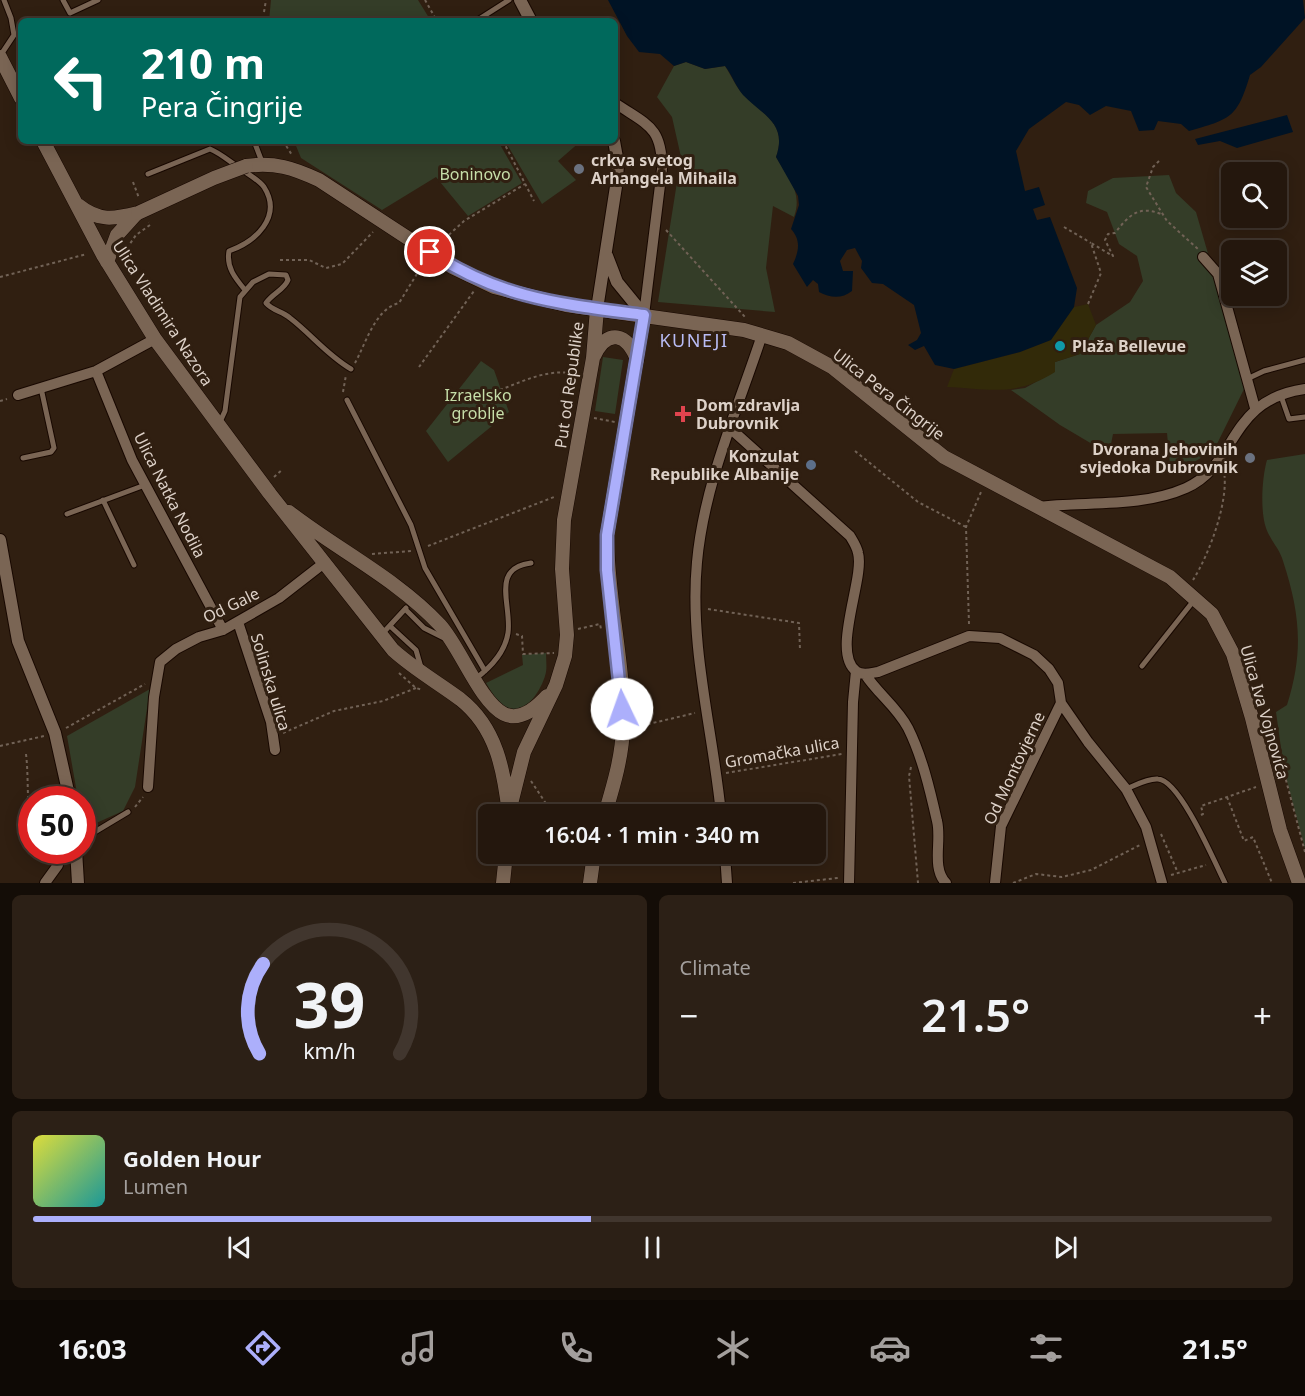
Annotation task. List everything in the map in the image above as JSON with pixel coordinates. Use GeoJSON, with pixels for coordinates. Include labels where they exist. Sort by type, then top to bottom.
{"type":"FeatureCollection","features":[{"type":"Feature","properties":{"kind":"main road"},"geometry":{"type":"LineString","coordinates":[[0,56],[18,92]]}},
{"type":"Feature","properties":{"kind":"main road","name":"Ulica Vladimira Nazora"},"geometry":{"type":"LineString","coordinates":[[45,144],[107,262],[155,339],[218,426],[324,563],[385,631],[408,664],[473,711],[495,744],[505,780],[508,804]]}},
{"type":"Feature","properties":{"kind":"main road","name":"Ulica Pera Čingrije"},"geometry":{"type":"LineString","coordinates":[[138,213],[214,177],[246,166],[262,164],[296,169],[319,180],[481,282],[535,299],[762,335],[788,343],[813,356],[926,445],[987,482],[1035,507]]}},
{"type":"Feature","properties":{"kind":"main road"},"geometry":{"type":"LineString","coordinates":[[74,202],[103,219],[114,219],[138,213]]}},
{"type":"Feature","properties":{"kind":"main road"},"geometry":{"type":"LineString","coordinates":[[107,262],[117,235],[138,213]]}},
{"type":"Feature","properties":{"kind":"main road","name":"Put od Republike"},"geometry":{"type":"LineString","coordinates":[[511,804],[518,768],[556,685],[565,656],[567,635],[562,569],[568,492],[593,358],[597,309]]}},
{"type":"Feature","properties":{"kind":"main road"},"geometry":{"type":"LineString","coordinates":[[608,804],[615,778],[622,730],[617,650],[607,570],[607,535],[644,315]]}},
{"type":"Feature","properties":{"kind":"main road"},"geometry":{"type":"LineString","coordinates":[[593,358],[601,343],[609,338],[618,338],[626,341],[633,348],[638,361]]}},
{"type":"Feature","properties":{"kind":"main road","name":"Ulica Vladimira Nazora"},"geometry":{"type":"LineString","coordinates":[[270,494],[339,547],[452,641],[480,675],[496,708],[510,716],[527,713],[542,702],[556,685]]}},
{"type":"Feature","properties":{"kind":"main road","name":"Ulica Iva Vojnovića"},"geometry":{"type":"LineString","coordinates":[[1035,507],[1170,577],[1212,614],[1233,654],[1280,830],[1299,883]]}},
{"type":"Feature","properties":{"kind":"main road"},"geometry":{"type":"LineString","coordinates":[[324,563],[339,547]]}},
{"type":"Feature","properties":{"kind":"main road"},"geometry":{"type":"LineString","coordinates":[[448,691],[462,687],[480,675]]}},
{"type":"Feature","properties":{"kind":"main road"},"geometry":{"type":"LineString","coordinates":[[503,883],[505,864]]}},
{"type":"Feature","properties":{"kind":"main road"},"geometry":{"type":"LineString","coordinates":[[590,883],[593,864]]}},
{"type":"Feature","properties":{"kind":"street"},"geometry":{"type":"LineString","coordinates":[[521,0],[530,18]]}},
{"type":"Feature","properties":{"kind":"street"},"geometry":{"type":"LineString","coordinates":[[521,0],[536,18]]}},
{"type":"Feature","properties":{"kind":"street"},"geometry":{"type":"LineString","coordinates":[[618,105],[653,130],[662,146],[662,169],[644,315]]}},
{"type":"Feature","properties":{"kind":"street","name":"Put od Republike"},"geometry":{"type":"LineString","coordinates":[[597,309],[617,180],[618,163],[615,144]]}},
{"type":"Feature","properties":{"kind":"street"},"geometry":{"type":"LineString","coordinates":[[606,251],[617,282],[644,315]]}},
{"type":"Feature","properties":{"kind":"street"},"geometry":{"type":"LineString","coordinates":[[1203,257],[1218,274],[1255,408]]}},
{"type":"Feature","properties":{"kind":"street"},"geometry":{"type":"LineString","coordinates":[[721,804],[705,709],[696,607],[697,561],[710,494],[762,335]]}},
{"type":"Feature","properties":{"kind":"street"},"geometry":{"type":"LineString","coordinates":[[18,395],[96,371],[155,339]]}},
{"type":"Feature","properties":{"kind":"street","name":"Ulica Natka Nodila"},"geometry":{"type":"LineString","coordinates":[[96,371],[132,460],[223,630]]}},
{"type":"Feature","properties":{"kind":"street"},"geometry":{"type":"LineString","coordinates":[[1035,507],[1154,498],[1187,487],[1202,478],[1255,408],[1281,396],[1305,389]]}},
{"type":"Feature","properties":{"kind":"street"},"geometry":{"type":"LineString","coordinates":[[731,429],[850,536],[859,554],[849,621],[850,662],[908,727],[919,754],[938,823],[939,865],[941,878],[946,883]]}},
{"type":"Feature","properties":{"kind":"street"},"geometry":{"type":"LineString","coordinates":[[0,540],[12,611],[23,658],[55,733],[67,786]]}},
{"type":"Feature","properties":{"kind":"street","name":"Od Gale"},"geometry":{"type":"LineString","coordinates":[[148,787],[160,662],[176,649],[199,637],[223,630],[279,598],[324,563]]}},
{"type":"Feature","properties":{"kind":"street","name":"Solinska ulica"},"geometry":{"type":"LineString","coordinates":[[238,622],[273,735],[275,750]]}},
{"type":"Feature","properties":{"kind":"street"},"geometry":{"type":"LineString","coordinates":[[860,672],[878,672],[969,636],[999,638],[1034,655],[1049,669],[1058,682],[1061,703],[1088,742],[1126,789],[1150,840],[1162,883]]}},
{"type":"Feature","properties":{"kind":"street"},"geometry":{"type":"LineString","coordinates":[[849,880],[851,752],[860,672]]}},
{"type":"Feature","properties":{"kind":"street","name":"Od Montovjerne"},"geometry":{"type":"LineString","coordinates":[[995,883],[1001,826],[1061,703]]}},
{"type":"Feature","properties":{"kind":"street"},"geometry":{"type":"LineString","coordinates":[[45,883],[58,864]]}},
{"type":"Feature","properties":{"kind":"street"},"geometry":{"type":"LineString","coordinates":[[77,864],[78,883]]}},
{"type":"Feature","properties":{"kind":"street"},"geometry":{"type":"LineString","coordinates":[[726,864],[728,883]]}},
{"type":"Feature","properties":{"kind":"lane"},"geometry":{"type":"LineString","coordinates":[[0,56],[14,35],[4,0]]}},
{"type":"Feature","properties":{"kind":"lane"},"geometry":{"type":"LineString","coordinates":[[63,0],[70,14],[98,0]]}},
{"type":"Feature","properties":{"kind":"lane"},"geometry":{"type":"LineString","coordinates":[[481,18],[509,0]]}},
{"type":"Feature","properties":{"kind":"lane"},"geometry":{"type":"LineString","coordinates":[[255,144],[262,164]]}},
{"type":"Feature","properties":{"kind":"lane"},"geometry":{"type":"LineString","coordinates":[[148,174],[210,149],[260,183],[269,199],[266,223],[262,232],[252,240],[229,251],[230,270],[245,290]]}},
{"type":"Feature","properties":{"kind":"lane"},"geometry":{"type":"LineString","coordinates":[[218,426],[225,411],[240,297],[245,290],[269,274],[286,275],[288,280],[285,286],[272,294],[266,303],[272,309],[290,318],[317,344],[351,369]]}},
{"type":"Feature","properties":{"kind":"lane"},"geometry":{"type":"LineString","coordinates":[[1247,380],[1264,371],[1305,360]]}},
{"type":"Feature","properties":{"kind":"lane"},"geometry":{"type":"LineString","coordinates":[[23,458],[51,452],[54,448],[41,388]]}},
{"type":"Feature","properties":{"kind":"lane"},"geometry":{"type":"LineString","coordinates":[[1281,396],[1289,419],[1305,417]]}},
{"type":"Feature","properties":{"kind":"lane","name":"Ulica Vladimira Nazora"},"geometry":{"type":"LineString","coordinates":[[347,400],[411,525],[425,568],[480,675]]}},
{"type":"Feature","properties":{"kind":"lane"},"geometry":{"type":"LineString","coordinates":[[67,514],[146,485]]}},
{"type":"Feature","properties":{"kind":"lane"},"geometry":{"type":"LineString","coordinates":[[103,500],[134,565]]}},
{"type":"Feature","properties":{"kind":"lane"},"geometry":{"type":"LineString","coordinates":[[480,675],[502,650],[508,632],[505,585],[508,574],[517,566],[531,563]]}},
{"type":"Feature","properties":{"kind":"lane"},"geometry":{"type":"LineString","coordinates":[[1142,666],[1191,594]]}},
{"type":"Feature","properties":{"kind":"lane"},"geometry":{"type":"LineString","coordinates":[[385,631],[409,605]]}},
{"type":"Feature","properties":{"kind":"lane"},"geometry":{"type":"LineString","coordinates":[[1126,789],[1149,780],[1159,779],[1167,782],[1193,819],[1225,883]]}},
{"type":"Feature","properties":{"kind":"lane"},"geometry":{"type":"LineString","coordinates":[[96,831],[128,812]]}},
{"type":"Feature","properties":{"kind":"path"},"geometry":{"type":"LineString","coordinates":[[264,18],[266,0]]}},
{"type":"Feature","properties":{"kind":"path"},"geometry":{"type":"LineString","coordinates":[[425,0],[435,18]]}},
{"type":"Feature","properties":{"kind":"path"},"geometry":{"type":"LineString","coordinates":[[504,144],[534,201]]}},
{"type":"Feature","properties":{"kind":"path"},"geometry":{"type":"LineString","coordinates":[[1159,161],[1153,167],[1146,187],[1161,214],[1203,252],[1203,257]]}},
{"type":"Feature","properties":{"kind":"path"},"geometry":{"type":"LineString","coordinates":[[347,400],[342,389],[344,378],[382,312],[390,305],[399,303],[430,252],[464,221],[501,196],[525,184]]}},
{"type":"Feature","properties":{"kind":"path"},"geometry":{"type":"LineString","coordinates":[[1064,227],[1113,256],[1105,240],[1108,234],[1115,233],[1127,217],[1138,211],[1149,209],[1161,214]]}},
{"type":"Feature","properties":{"kind":"path"},"geometry":{"type":"LineString","coordinates":[[280,260],[309,260],[326,267],[342,264],[357,252],[382,220]]}},
{"type":"Feature","properties":{"kind":"path"},"geometry":{"type":"LineString","coordinates":[[664,227],[746,318]]}},
{"type":"Feature","properties":{"kind":"path"},"geometry":{"type":"LineString","coordinates":[[126,250],[131,241],[146,228]]}},
{"type":"Feature","properties":{"kind":"path"},"geometry":{"type":"LineString","coordinates":[[1088,304],[1101,273],[1091,243]]}},
{"type":"Feature","properties":{"kind":"path"},"geometry":{"type":"LineString","coordinates":[[0,277],[81,255]]}},
{"type":"Feature","properties":{"kind":"path"},"geometry":{"type":"LineString","coordinates":[[419,367],[481,282]]}},
{"type":"Feature","properties":{"kind":"path"},"geometry":{"type":"LineString","coordinates":[[500,390],[548,372],[561,371],[590,376]]}},
{"type":"Feature","properties":{"kind":"path"},"geometry":{"type":"LineString","coordinates":[[583,416],[626,425]]}},
{"type":"Feature","properties":{"kind":"path"},"geometry":{"type":"LineString","coordinates":[[855,451],[918,502],[966,527]]}},
{"type":"Feature","properties":{"kind":"path"},"geometry":{"type":"LineString","coordinates":[[1191,594],[1224,497],[1225,475],[1220,457]]}},
{"type":"Feature","properties":{"kind":"path"},"geometry":{"type":"LineString","coordinates":[[969,636],[966,527],[987,482]]}},
{"type":"Feature","properties":{"kind":"path"},"geometry":{"type":"LineString","coordinates":[[364,555],[418,550],[568,492]]}},
{"type":"Feature","properties":{"kind":"path"},"geometry":{"type":"LineString","coordinates":[[696,607],[799,623],[800,650]]}},
{"type":"Feature","properties":{"kind":"path"},"geometry":{"type":"LineString","coordinates":[[567,635],[573,630],[600,624],[603,634],[617,650]]}},
{"type":"Feature","properties":{"kind":"path"},"geometry":{"type":"LineString","coordinates":[[508,632],[522,636],[523,654],[556,654]]}},
{"type":"Feature","properties":{"kind":"path"},"geometry":{"type":"LineString","coordinates":[[0,746],[55,733],[88,717],[158,676]]}},
{"type":"Feature","properties":{"kind":"path"},"geometry":{"type":"LineString","coordinates":[[273,735],[291,732],[334,711],[382,701],[416,688]]}},
{"type":"Feature","properties":{"kind":"path"},"geometry":{"type":"LineString","coordinates":[[622,730],[698,712]]}},
{"type":"Feature","properties":{"kind":"path"},"geometry":{"type":"LineString","coordinates":[[1278,750],[1305,852]]}},
{"type":"Feature","properties":{"kind":"path","name":"Gromačka ulica"},"geometry":{"type":"LineString","coordinates":[[717,775],[851,752]]}},
{"type":"Feature","properties":{"kind":"path"},"geometry":{"type":"LineString","coordinates":[[26,754],[30,786]]}},
{"type":"Feature","properties":{"kind":"path"},"geometry":{"type":"LineString","coordinates":[[918,883],[909,776],[919,754]]}},
{"type":"Feature","properties":{"kind":"path"},"geometry":{"type":"LineString","coordinates":[[518,768],[537,788],[547,804]]}},
{"type":"Feature","properties":{"kind":"path"},"geometry":{"type":"LineString","coordinates":[[1193,819],[1203,814],[1201,806],[1268,784]]}},
{"type":"Feature","properties":{"kind":"path"},"geometry":{"type":"LineString","coordinates":[[128,812],[142,799],[148,787]]}},
{"type":"Feature","properties":{"kind":"path"},"geometry":{"type":"LineString","coordinates":[[1227,797],[1244,841],[1253,837],[1272,883]]}},
{"type":"Feature","properties":{"kind":"path"},"geometry":{"type":"LineString","coordinates":[[1158,829],[1178,873]]}},
{"type":"Feature","properties":{"kind":"path"},"geometry":{"type":"LineString","coordinates":[[1013,883],[1036,874],[1062,876],[1091,870],[1150,840]]}},
{"type":"Feature","properties":{"kind":"path"},"geometry":{"type":"LineString","coordinates":[[1172,874],[1202,866]]}},
{"type":"Feature","properties":{"kind":"path"},"geometry":{"type":"LineString","coordinates":[[793,883],[849,880]]}},
{"type":"Feature","properties":{"kind":"green space"},"geometry":{"type":"Polygon","coordinates":[[[271,0],[418,0],[429,18],[269,18],[271,0]]]}},
{"type":"Feature","properties":{"kind":"green space"},"geometry":{"type":"Polygon","coordinates":[[[686,62],[705,69],[725,66],[740,91],[765,114],[779,136],[776,157],[793,186],[797,200],[794,217],[773,206],[766,268],[775,312],[658,302],[681,157],[672,117],[657,97],[674,66],[686,62]]]}},
{"type":"Feature","properties":{"kind":"green space","name":"Boninovo"},"geometry":{"type":"Polygon","coordinates":[[[295,144],[500,144],[522,183],[468,216],[436,177],[382,210],[301,158],[295,144]]]}},
{"type":"Feature","properties":{"kind":"green space","name":"Boninovo"},"geometry":{"type":"Polygon","coordinates":[[[507,144],[578,144],[558,161],[576,180],[542,204],[507,144]]]}},
{"type":"Feature","properties":{"kind":"green space"},"geometry":{"type":"Polygon","coordinates":[[[1169,175],[1176,193],[1196,212],[1221,298],[1221,306],[1223,306],[1246,385],[1214,450],[1171,476],[1167,433],[1113,434],[1109,454],[1060,425],[1011,390],[1025,388],[1054,372],[1055,362],[1080,354],[1096,325],[1130,302],[1143,281],[1137,256],[1119,244],[1107,212],[1086,203],[1088,191],[1113,178],[1169,175]]]}},
{"type":"Feature","properties":{"kind":"green space"},"geometry":{"type":"Polygon","coordinates":[[[603,357],[623,360],[615,414],[595,411],[603,357]]]}},
{"type":"Feature","properties":{"kind":"green space","name":"Izraelsko groblje"},"geometry":{"type":"Polygon","coordinates":[[[481,361],[494,370],[509,412],[448,462],[426,431],[481,361]]]}},
{"type":"Feature","properties":{"kind":"green space"},"geometry":{"type":"Polygon","coordinates":[[[1305,454],[1305,849],[1284,770],[1276,712],[1287,705],[1296,667],[1298,633],[1296,615],[1289,580],[1282,557],[1266,528],[1262,503],[1267,460],[1305,454]]]}},
{"type":"Feature","properties":{"kind":"green space"},"geometry":{"type":"Polygon","coordinates":[[[546,653],[544,679],[531,700],[519,709],[511,709],[501,704],[486,683],[523,665],[522,655],[546,653]]]}},
{"type":"Feature","properties":{"kind":"green space"},"geometry":{"type":"Polygon","coordinates":[[[150,689],[135,787],[123,811],[96,823],[96,786],[76,786],[67,736],[150,689]]]}},
{"type":"Feature","properties":{"kind":"sand","name":"Plaža Bellevue"},"geometry":{"type":"Polygon","coordinates":[[[1088,304],[1096,325],[1080,354],[1055,362],[1055,372],[1027,385],[1002,390],[947,387],[954,369],[1020,352],[1050,340],[1074,307],[1088,304]]]}},
{"type":"Feature","properties":{"kind":"water"},"geometry":{"type":"Polygon","coordinates":[[[608,0],[1303,0],[1305,18],[1261,67],[1250,75],[1241,101],[1236,109],[1223,120],[1189,131],[1181,124],[1158,121],[1154,130],[1139,131],[1131,111],[1106,106],[1090,115],[1079,105],[1066,102],[1029,129],[1016,151],[1025,191],[1039,187],[1045,205],[1033,209],[1037,220],[1050,217],[1077,288],[1074,307],[1051,340],[1020,352],[954,369],[935,365],[924,346],[915,350],[908,345],[917,340],[921,333],[914,305],[883,284],[872,283],[861,268],[862,261],[855,248],[847,250],[840,261],[843,271],[853,271],[852,291],[836,297],[827,296],[819,292],[818,284],[813,280],[807,287],[793,264],[798,246],[791,229],[799,205],[798,196],[776,157],[779,136],[776,128],[765,114],[743,95],[725,66],[705,69],[686,62],[674,66],[660,54],[639,52],[608,0]]]}},
{"type":"Feature","properties":{"kind":"water"},"geometry":{"type":"Polygon","coordinates":[[[1287,115],[1293,132],[1237,148],[1220,141],[1198,145],[1195,139],[1287,115]]]}},
{"type":"Feature","properties":{"kind":"place","name":"crkva svetog Arhangela Mihaila"},"geometry":{"type":"Point","coordinates":[579,169]}},
{"type":"Feature","properties":{"kind":"place","name":"Plaža Bellevue"},"geometry":{"type":"Point","coordinates":[1060,346]}},
{"type":"Feature","properties":{"kind":"place","name":"Dom zdravlja Dubrovnik"},"geometry":{"type":"Point","coordinates":[683,414]}},
{"type":"Feature","properties":{"kind":"place","name":"Dvorana Jehovinih svjedoka Dubrovnik"},"geometry":{"type":"Point","coordinates":[1250,458]}},
{"type":"Feature","properties":{"kind":"place","name":"Konzulat Republike Albanije"},"geometry":{"type":"Point","coordinates":[811,465]}},
{"type":"Feature","properties":{"kind":"district","name":"KUNEJI"},"geometry":{"type":"Point","coordinates":[694,341]}},
{"type":"Feature","properties":{"kind":"route"},"geometry":{"type":"LineString","coordinates":[[430,252],[469,276],[508,292],[566,305],[644,315],[607,535],[610,606],[621,680],[622,709]]}}]}
